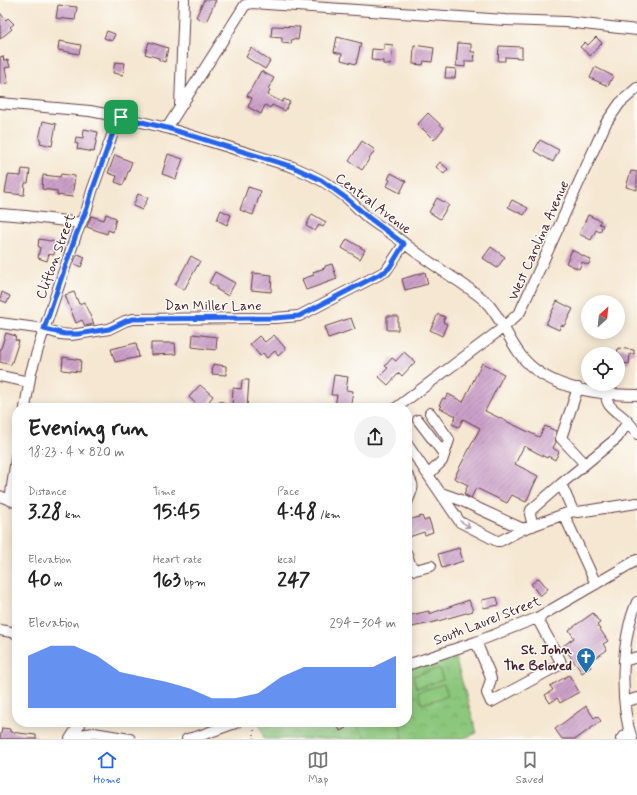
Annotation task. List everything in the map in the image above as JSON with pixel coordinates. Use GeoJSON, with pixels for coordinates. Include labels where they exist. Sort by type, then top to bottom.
{"type":"FeatureCollection","features":[{"type":"Feature","properties":{"kind":"street"},"geometry":{"type":"LineString","coordinates":[[179,108],[184,0]]}},
{"type":"Feature","properties":{"kind":"street"},"geometry":{"type":"LineString","coordinates":[[167,128],[245,5],[253,2],[505,20],[566,22],[637,30]]}},
{"type":"Feature","properties":{"kind":"street","name":"West Carolina Avenue"},"geometry":{"type":"LineString","coordinates":[[403,403],[504,327],[520,312],[606,123],[620,103],[637,88]]}},
{"type":"Feature","properties":{"kind":"street","name":"Central Avenue"},"geometry":{"type":"LineString","coordinates":[[0,103],[90,111],[121,117],[167,128],[308,173],[321,180],[346,198],[368,217],[427,261],[471,289],[492,308],[517,351],[532,367],[564,385],[607,394],[637,395]]}},
{"type":"Feature","properties":{"kind":"street","name":"Clifton Street"},"geometry":{"type":"LineString","coordinates":[[25,403],[29,382],[44,329],[114,130],[121,117]]}},
{"type":"Feature","properties":{"kind":"street"},"geometry":{"type":"LineString","coordinates":[[0,214],[46,218],[82,224]]}},
{"type":"Feature","properties":{"kind":"street","name":"Dan Miller Lane"},"geometry":{"type":"LineString","coordinates":[[0,323],[44,329],[60,334],[71,335],[109,329],[133,319],[275,318],[299,316],[386,271],[404,244]]}},
{"type":"Feature","properties":{"kind":"street"},"geometry":{"type":"LineString","coordinates":[[0,376],[29,382]]}},
{"type":"Feature","properties":{"kind":"street"},"geometry":{"type":"LineString","coordinates":[[578,388],[561,438],[584,464]]}},
{"type":"Feature","properties":{"kind":"street"},"geometry":{"type":"LineString","coordinates":[[607,394],[606,398],[608,404],[628,422],[637,434]]}},
{"type":"Feature","properties":{"kind":"street"},"geometry":{"type":"LineString","coordinates":[[428,476],[439,465],[444,454],[448,438],[430,413]]}},
{"type":"Feature","properties":{"kind":"street"},"geometry":{"type":"LineString","coordinates":[[418,420],[444,454]]}},
{"type":"Feature","properties":{"kind":"street"},"geometry":{"type":"LineString","coordinates":[[528,527],[531,510],[584,464],[617,438],[628,422]]}},
{"type":"Feature","properties":{"kind":"street"},"geometry":{"type":"LineString","coordinates":[[412,452],[428,476],[442,493],[460,522],[496,541],[500,541],[528,527],[573,511],[578,512],[637,503]]}},
{"type":"Feature","properties":{"kind":"street"},"geometry":{"type":"LineString","coordinates":[[412,481],[414,487],[412,492]]}},
{"type":"Feature","properties":{"kind":"street"},"geometry":{"type":"LineString","coordinates":[[561,484],[573,511]]}},
{"type":"Feature","properties":{"kind":"street"},"geometry":{"type":"LineString","coordinates":[[442,493],[528,527]]}},
{"type":"Feature","properties":{"kind":"street"},"geometry":{"type":"LineString","coordinates":[[0,496],[12,501]]}},
{"type":"Feature","properties":{"kind":"street"},"geometry":{"type":"LineString","coordinates":[[561,515],[566,518],[596,584]]}},
{"type":"Feature","properties":{"kind":"street","name":"South Laurel Street"},"geometry":{"type":"LineString","coordinates":[[412,663],[476,642],[537,618],[637,560]]}},
{"type":"Feature","properties":{"kind":"street"},"geometry":{"type":"LineString","coordinates":[[412,566],[415,570],[430,566]]}},
{"type":"Feature","properties":{"kind":"street"},"geometry":{"type":"LineString","coordinates":[[621,739],[631,736],[626,716],[624,662],[630,621],[637,602]]}},
{"type":"Feature","properties":{"kind":"street"},"geometry":{"type":"LineString","coordinates":[[476,642],[491,678],[487,693],[491,702],[561,664],[537,618]]}},
{"type":"Feature","properties":{"kind":"street"},"geometry":{"type":"LineString","coordinates":[[0,630],[12,632]]}},
{"type":"Feature","properties":{"kind":"street"},"geometry":{"type":"LineString","coordinates":[[627,637],[637,634]]}},
{"type":"Feature","properties":{"kind":"street"},"geometry":{"type":"LineString","coordinates":[[624,662],[637,657]]}},
{"type":"Feature","properties":{"kind":"street"},"geometry":{"type":"LineString","coordinates":[[625,702],[637,698]]}},
{"type":"Feature","properties":{"kind":"street"},"geometry":{"type":"LineString","coordinates":[[71,738],[78,727]]}},
{"type":"Feature","properties":{"kind":"street"},"geometry":{"type":"LineString","coordinates":[[187,739],[224,727]]}},
{"type":"Feature","properties":{"kind":"street"},"geometry":{"type":"LineString","coordinates":[[71,738],[94,732],[130,739]]}},
{"type":"Feature","properties":{"kind":"path"},"geometry":{"type":"LineString","coordinates":[[254,727],[254,739]]}},
{"type":"Feature","properties":{"kind":"green space"},"geometry":{"type":"Polygon","coordinates":[[[454,654],[477,733],[461,739],[264,739],[260,727],[412,727],[412,667],[454,654]]]}},
{"type":"Feature","properties":{"kind":"green space"},"geometry":{"type":"Polygon","coordinates":[[[439,668],[443,680],[417,688],[413,676],[439,668]]]}},
{"type":"Feature","properties":{"kind":"green space"},"geometry":{"type":"Polygon","coordinates":[[[444,684],[448,696],[422,704],[418,692],[444,684]]]}},
{"type":"Feature","properties":{"kind":"green space"},"geometry":{"type":"Polygon","coordinates":[[[358,727],[400,727],[403,739],[368,739],[358,727]]]}},
{"type":"Feature","properties":{"kind":"building"},"geometry":{"type":"Polygon","coordinates":[[[204,0],[216,0],[206,22],[196,17],[204,0]]]}},
{"type":"Feature","properties":{"kind":"building"},"geometry":{"type":"Polygon","coordinates":[[[58,5],[77,7],[75,20],[56,18],[58,5]]]}},
{"type":"Feature","properties":{"kind":"building"},"geometry":{"type":"Polygon","coordinates":[[[0,13],[6,20],[8,18],[14,24],[10,27],[12,29],[0,39],[0,13]]]}},
{"type":"Feature","properties":{"kind":"building"},"geometry":{"type":"Polygon","coordinates":[[[272,26],[300,27],[298,40],[292,39],[291,44],[282,43],[282,38],[271,37],[272,26]]]}},
{"type":"Feature","properties":{"kind":"building"},"geometry":{"type":"Polygon","coordinates":[[[107,31],[115,34],[112,41],[104,38],[107,31]]]}},
{"type":"Feature","properties":{"kind":"building"},"geometry":{"type":"Polygon","coordinates":[[[337,37],[361,43],[356,64],[341,60],[342,54],[334,52],[337,37]]]}},
{"type":"Feature","properties":{"kind":"building"},"geometry":{"type":"Polygon","coordinates":[[[596,37],[602,43],[590,56],[580,47],[585,42],[588,45],[596,37]]]}},
{"type":"Feature","properties":{"kind":"building"},"geometry":{"type":"Polygon","coordinates":[[[59,41],[81,45],[79,54],[58,50],[59,41]]]}},
{"type":"Feature","properties":{"kind":"building"},"geometry":{"type":"Polygon","coordinates":[[[149,42],[168,48],[165,62],[159,60],[159,58],[145,54],[149,42]]]}},
{"type":"Feature","properties":{"kind":"building"},"geometry":{"type":"Polygon","coordinates":[[[458,43],[471,44],[471,52],[475,52],[474,61],[465,61],[465,67],[456,66],[458,43]]]}},
{"type":"Feature","properties":{"kind":"building"},"geometry":{"type":"Polygon","coordinates":[[[384,44],[393,45],[391,65],[383,64],[383,61],[371,60],[372,49],[384,50],[384,44]]]}},
{"type":"Feature","properties":{"kind":"building"},"geometry":{"type":"Polygon","coordinates":[[[414,45],[434,48],[432,62],[424,61],[423,65],[413,64],[414,45]]]}},
{"type":"Feature","properties":{"kind":"building"},"geometry":{"type":"Polygon","coordinates":[[[499,46],[522,47],[522,58],[505,57],[505,61],[498,61],[499,46]]]}},
{"type":"Feature","properties":{"kind":"building"},"geometry":{"type":"Polygon","coordinates":[[[251,48],[270,61],[265,69],[246,57],[251,48]]]}},
{"type":"Feature","properties":{"kind":"building"},"geometry":{"type":"Polygon","coordinates":[[[3,56],[4,61],[8,60],[10,67],[5,68],[8,83],[0,84],[0,57],[3,56]]]}},
{"type":"Feature","properties":{"kind":"building"},"geometry":{"type":"Polygon","coordinates":[[[115,62],[125,63],[123,75],[113,73],[115,62]]]}},
{"type":"Feature","properties":{"kind":"building"},"geometry":{"type":"Polygon","coordinates":[[[595,67],[613,76],[608,86],[590,78],[595,67]]]}},
{"type":"Feature","properties":{"kind":"building"},"geometry":{"type":"Polygon","coordinates":[[[446,68],[456,69],[455,78],[445,78],[446,68]]]}},
{"type":"Feature","properties":{"kind":"building"},"geometry":{"type":"Polygon","coordinates":[[[261,71],[274,78],[268,89],[270,90],[268,95],[282,102],[284,99],[290,102],[285,111],[272,105],[270,108],[265,105],[261,114],[248,107],[252,98],[247,96],[261,71]]]}},
{"type":"Feature","properties":{"kind":"building"},"geometry":{"type":"Polygon","coordinates":[[[428,113],[444,128],[434,140],[418,124],[428,113]]]}},
{"type":"Feature","properties":{"kind":"building"},"geometry":{"type":"Polygon","coordinates":[[[43,121],[56,124],[52,146],[40,143],[41,140],[39,139],[43,121]]]}},
{"type":"Feature","properties":{"kind":"building"},"geometry":{"type":"Polygon","coordinates":[[[84,129],[98,132],[94,152],[77,149],[78,144],[75,143],[76,137],[83,138],[84,129]]]}},
{"type":"Feature","properties":{"kind":"building"},"geometry":{"type":"Polygon","coordinates":[[[540,140],[559,150],[553,162],[534,151],[540,140]]]}},
{"type":"Feature","properties":{"kind":"building"},"geometry":{"type":"Polygon","coordinates":[[[362,141],[375,150],[362,170],[349,161],[362,141]]]}},
{"type":"Feature","properties":{"kind":"building"},"geometry":{"type":"Polygon","coordinates":[[[168,154],[183,159],[176,179],[162,174],[168,154]]]}},
{"type":"Feature","properties":{"kind":"building"},"geometry":{"type":"Polygon","coordinates":[[[115,155],[132,162],[123,185],[115,182],[117,176],[108,173],[115,155]]]}},
{"type":"Feature","properties":{"kind":"building"},"geometry":{"type":"Polygon","coordinates":[[[440,162],[448,169],[444,174],[436,167],[440,162]]]}},
{"type":"Feature","properties":{"kind":"building"},"geometry":{"type":"Polygon","coordinates":[[[22,169],[30,170],[28,183],[25,183],[24,195],[5,193],[8,175],[21,176],[22,169]]]}},
{"type":"Feature","properties":{"kind":"building"},"geometry":{"type":"Polygon","coordinates":[[[631,171],[637,172],[637,190],[626,187],[631,171]]]}},
{"type":"Feature","properties":{"kind":"building"},"geometry":{"type":"Polygon","coordinates":[[[391,173],[406,181],[400,193],[387,186],[391,173]]]}},
{"type":"Feature","properties":{"kind":"building"},"geometry":{"type":"Polygon","coordinates":[[[61,174],[75,176],[72,197],[57,195],[57,191],[42,189],[43,175],[60,177],[61,174]]]}},
{"type":"Feature","properties":{"kind":"building"},"geometry":{"type":"Polygon","coordinates":[[[248,187],[261,191],[253,215],[240,210],[248,187]]]}},
{"type":"Feature","properties":{"kind":"building"},"geometry":{"type":"Polygon","coordinates":[[[138,194],[148,198],[142,210],[133,206],[138,194]]]}},
{"type":"Feature","properties":{"kind":"building"},"geometry":{"type":"Polygon","coordinates":[[[437,198],[449,205],[440,219],[429,212],[437,198]]]}},
{"type":"Feature","properties":{"kind":"building"},"geometry":{"type":"Polygon","coordinates":[[[512,200],[528,208],[524,215],[508,207],[512,200]]]}},
{"type":"Feature","properties":{"kind":"building"},"geometry":{"type":"Polygon","coordinates":[[[221,210],[231,215],[227,225],[217,220],[221,210]]]}},
{"type":"Feature","properties":{"kind":"building"},"geometry":{"type":"Polygon","coordinates":[[[106,214],[116,218],[113,232],[108,230],[107,234],[87,227],[91,216],[104,220],[106,214]]]}},
{"type":"Feature","properties":{"kind":"building"},"geometry":{"type":"Polygon","coordinates":[[[312,214],[326,222],[323,227],[319,225],[315,231],[306,226],[312,214]]]}},
{"type":"Feature","properties":{"kind":"building"},"geometry":{"type":"Polygon","coordinates":[[[588,215],[601,221],[599,224],[603,225],[600,232],[596,230],[591,240],[579,234],[588,215]]]}},
{"type":"Feature","properties":{"kind":"building"},"geometry":{"type":"Polygon","coordinates":[[[39,239],[56,242],[54,255],[49,254],[47,261],[38,258],[40,247],[38,246],[39,239]]]}},
{"type":"Feature","properties":{"kind":"building"},"geometry":{"type":"Polygon","coordinates":[[[347,239],[365,250],[360,259],[342,248],[347,239]]]}},
{"type":"Feature","properties":{"kind":"building"},"geometry":{"type":"Polygon","coordinates":[[[491,247],[505,257],[497,268],[483,258],[491,247]]]}},
{"type":"Feature","properties":{"kind":"building"},"geometry":{"type":"Polygon","coordinates":[[[572,250],[591,260],[588,265],[582,262],[579,269],[566,263],[572,250]]]}},
{"type":"Feature","properties":{"kind":"building"},"geometry":{"type":"Polygon","coordinates":[[[78,254],[85,257],[81,267],[73,263],[78,254]]]}},
{"type":"Feature","properties":{"kind":"building"},"geometry":{"type":"Polygon","coordinates":[[[191,256],[200,261],[184,290],[175,285],[191,256]]]}},
{"type":"Feature","properties":{"kind":"building"},"geometry":{"type":"Polygon","coordinates":[[[332,264],[337,279],[306,290],[302,279],[314,275],[313,272],[332,264]]]}},
{"type":"Feature","properties":{"kind":"building"},"geometry":{"type":"Polygon","coordinates":[[[215,272],[235,283],[228,296],[216,289],[217,287],[209,283],[215,272]]]}},
{"type":"Feature","properties":{"kind":"building"},"geometry":{"type":"Polygon","coordinates":[[[425,272],[428,284],[405,290],[402,279],[425,272]]]}},
{"type":"Feature","properties":{"kind":"building"},"geometry":{"type":"Polygon","coordinates":[[[253,273],[272,275],[271,292],[251,290],[253,273]]]}},
{"type":"Feature","properties":{"kind":"building"},"geometry":{"type":"Polygon","coordinates":[[[2,292],[10,296],[7,303],[0,300],[2,292]]]}},
{"type":"Feature","properties":{"kind":"building"},"geometry":{"type":"Polygon","coordinates":[[[74,292],[79,304],[84,302],[94,324],[85,326],[82,320],[76,323],[65,295],[74,292]]]}},
{"type":"Feature","properties":{"kind":"building"},"geometry":{"type":"Polygon","coordinates":[[[557,301],[573,309],[564,326],[561,325],[559,330],[546,324],[557,301]]]}},
{"type":"Feature","properties":{"kind":"building"},"geometry":{"type":"Polygon","coordinates":[[[438,314],[445,317],[443,322],[447,324],[442,336],[430,330],[438,314]]]}},
{"type":"Feature","properties":{"kind":"building"},"geometry":{"type":"Polygon","coordinates":[[[387,316],[398,316],[398,330],[387,330],[387,316]]]}},
{"type":"Feature","properties":{"kind":"building"},"geometry":{"type":"Polygon","coordinates":[[[351,318],[355,329],[328,338],[324,327],[351,318]]]}},
{"type":"Feature","properties":{"kind":"building"},"geometry":{"type":"Polygon","coordinates":[[[6,333],[16,336],[15,340],[19,341],[11,365],[0,362],[0,351],[6,333]]]}},
{"type":"Feature","properties":{"kind":"building"},"geometry":{"type":"Polygon","coordinates":[[[193,334],[217,337],[216,350],[192,347],[193,334]]]}},
{"type":"Feature","properties":{"kind":"building"},"geometry":{"type":"Polygon","coordinates":[[[274,335],[286,349],[278,356],[275,351],[267,358],[263,353],[260,356],[250,344],[259,336],[265,342],[274,335]]]}},
{"type":"Feature","properties":{"kind":"building"},"geometry":{"type":"Polygon","coordinates":[[[136,343],[139,357],[115,362],[111,349],[136,343]]]}},
{"type":"Feature","properties":{"kind":"building"},"geometry":{"type":"Polygon","coordinates":[[[151,343],[175,343],[176,354],[151,355],[151,343]]]}},
{"type":"Feature","properties":{"kind":"building"},"geometry":{"type":"Polygon","coordinates":[[[625,349],[634,350],[634,354],[630,354],[629,364],[625,363],[625,349]]]}},
{"type":"Feature","properties":{"kind":"building"},"geometry":{"type":"Polygon","coordinates":[[[404,352],[415,362],[402,376],[399,373],[388,385],[379,377],[388,368],[385,366],[392,358],[396,361],[404,352]]]}},
{"type":"Feature","properties":{"kind":"building"},"geometry":{"type":"Polygon","coordinates":[[[63,357],[81,360],[80,372],[62,370],[63,357]]]}},
{"type":"Feature","properties":{"kind":"building"},"geometry":{"type":"Polygon","coordinates":[[[482,363],[504,374],[485,411],[539,437],[545,426],[556,431],[556,442],[553,448],[559,452],[555,460],[548,456],[547,458],[524,446],[515,464],[538,476],[526,502],[512,495],[507,503],[476,488],[471,498],[464,494],[468,485],[454,478],[480,428],[463,419],[459,427],[452,424],[456,416],[440,408],[442,406],[439,405],[443,398],[445,399],[448,394],[463,402],[482,363]]]}},
{"type":"Feature","properties":{"kind":"building"},"geometry":{"type":"Polygon","coordinates":[[[213,364],[226,366],[226,375],[212,374],[213,364]]]}},
{"type":"Feature","properties":{"kind":"building"},"geometry":{"type":"Polygon","coordinates":[[[334,375],[348,377],[346,390],[353,391],[351,403],[336,403],[337,395],[331,395],[334,375]]]}},
{"type":"Feature","properties":{"kind":"building"},"geometry":{"type":"Polygon","coordinates":[[[242,380],[249,380],[247,403],[232,403],[233,388],[241,389],[242,380]]]}},
{"type":"Feature","properties":{"kind":"building"},"geometry":{"type":"Polygon","coordinates":[[[200,385],[213,396],[208,403],[195,403],[189,397],[200,385]]]}},
{"type":"Feature","properties":{"kind":"building"},"geometry":{"type":"Polygon","coordinates":[[[422,516],[424,521],[429,519],[433,532],[425,535],[424,532],[412,536],[412,519],[422,516]]]}},
{"type":"Feature","properties":{"kind":"building"},"geometry":{"type":"Polygon","coordinates":[[[459,548],[463,561],[442,568],[438,554],[459,548]]]}},
{"type":"Feature","properties":{"kind":"building"},"geometry":{"type":"Polygon","coordinates":[[[539,578],[548,589],[540,596],[531,584],[539,578]]]}},
{"type":"Feature","properties":{"kind":"building"},"geometry":{"type":"Polygon","coordinates":[[[497,597],[499,605],[483,608],[482,600],[497,597]]]}},
{"type":"Feature","properties":{"kind":"building"},"geometry":{"type":"Polygon","coordinates":[[[469,600],[473,611],[412,627],[412,615],[429,611],[429,614],[469,600]]]}},
{"type":"Feature","properties":{"kind":"building"},"geometry":{"type":"Polygon","coordinates":[[[593,613],[600,623],[597,625],[608,641],[603,644],[607,650],[588,663],[591,667],[582,673],[563,646],[574,638],[569,630],[593,613]]]}},
{"type":"Feature","properties":{"kind":"building"},"geometry":{"type":"Polygon","coordinates":[[[569,675],[579,692],[560,703],[557,698],[550,703],[545,695],[553,690],[550,686],[569,675]]]}},
{"type":"Feature","properties":{"kind":"building"},"geometry":{"type":"Polygon","coordinates":[[[586,706],[594,718],[597,716],[601,721],[576,739],[562,739],[555,729],[586,706]]]}},
{"type":"Feature","properties":{"kind":"building"},"geometry":{"type":"Polygon","coordinates":[[[338,727],[346,727],[346,728],[340,731],[338,727]]]}},
{"type":"Feature","properties":{"kind":"building"},"geometry":{"type":"Polygon","coordinates":[[[2,728],[10,729],[10,732],[36,735],[36,739],[0,739],[2,728]]]}},
{"type":"Feature","properties":{"kind":"place","name":"St. John The Beloved"},"geometry":{"type":"Point","coordinates":[586,674]}},
{"type":"Feature","properties":{"kind":"route"},"geometry":{"type":"LineString","coordinates":[[121,117],[156,125],[218,143],[308,173],[321,180],[346,198],[368,217],[404,244],[386,271],[299,316],[275,318],[133,319],[109,329],[71,335],[60,334],[44,329],[114,130],[121,117]]}}]}
